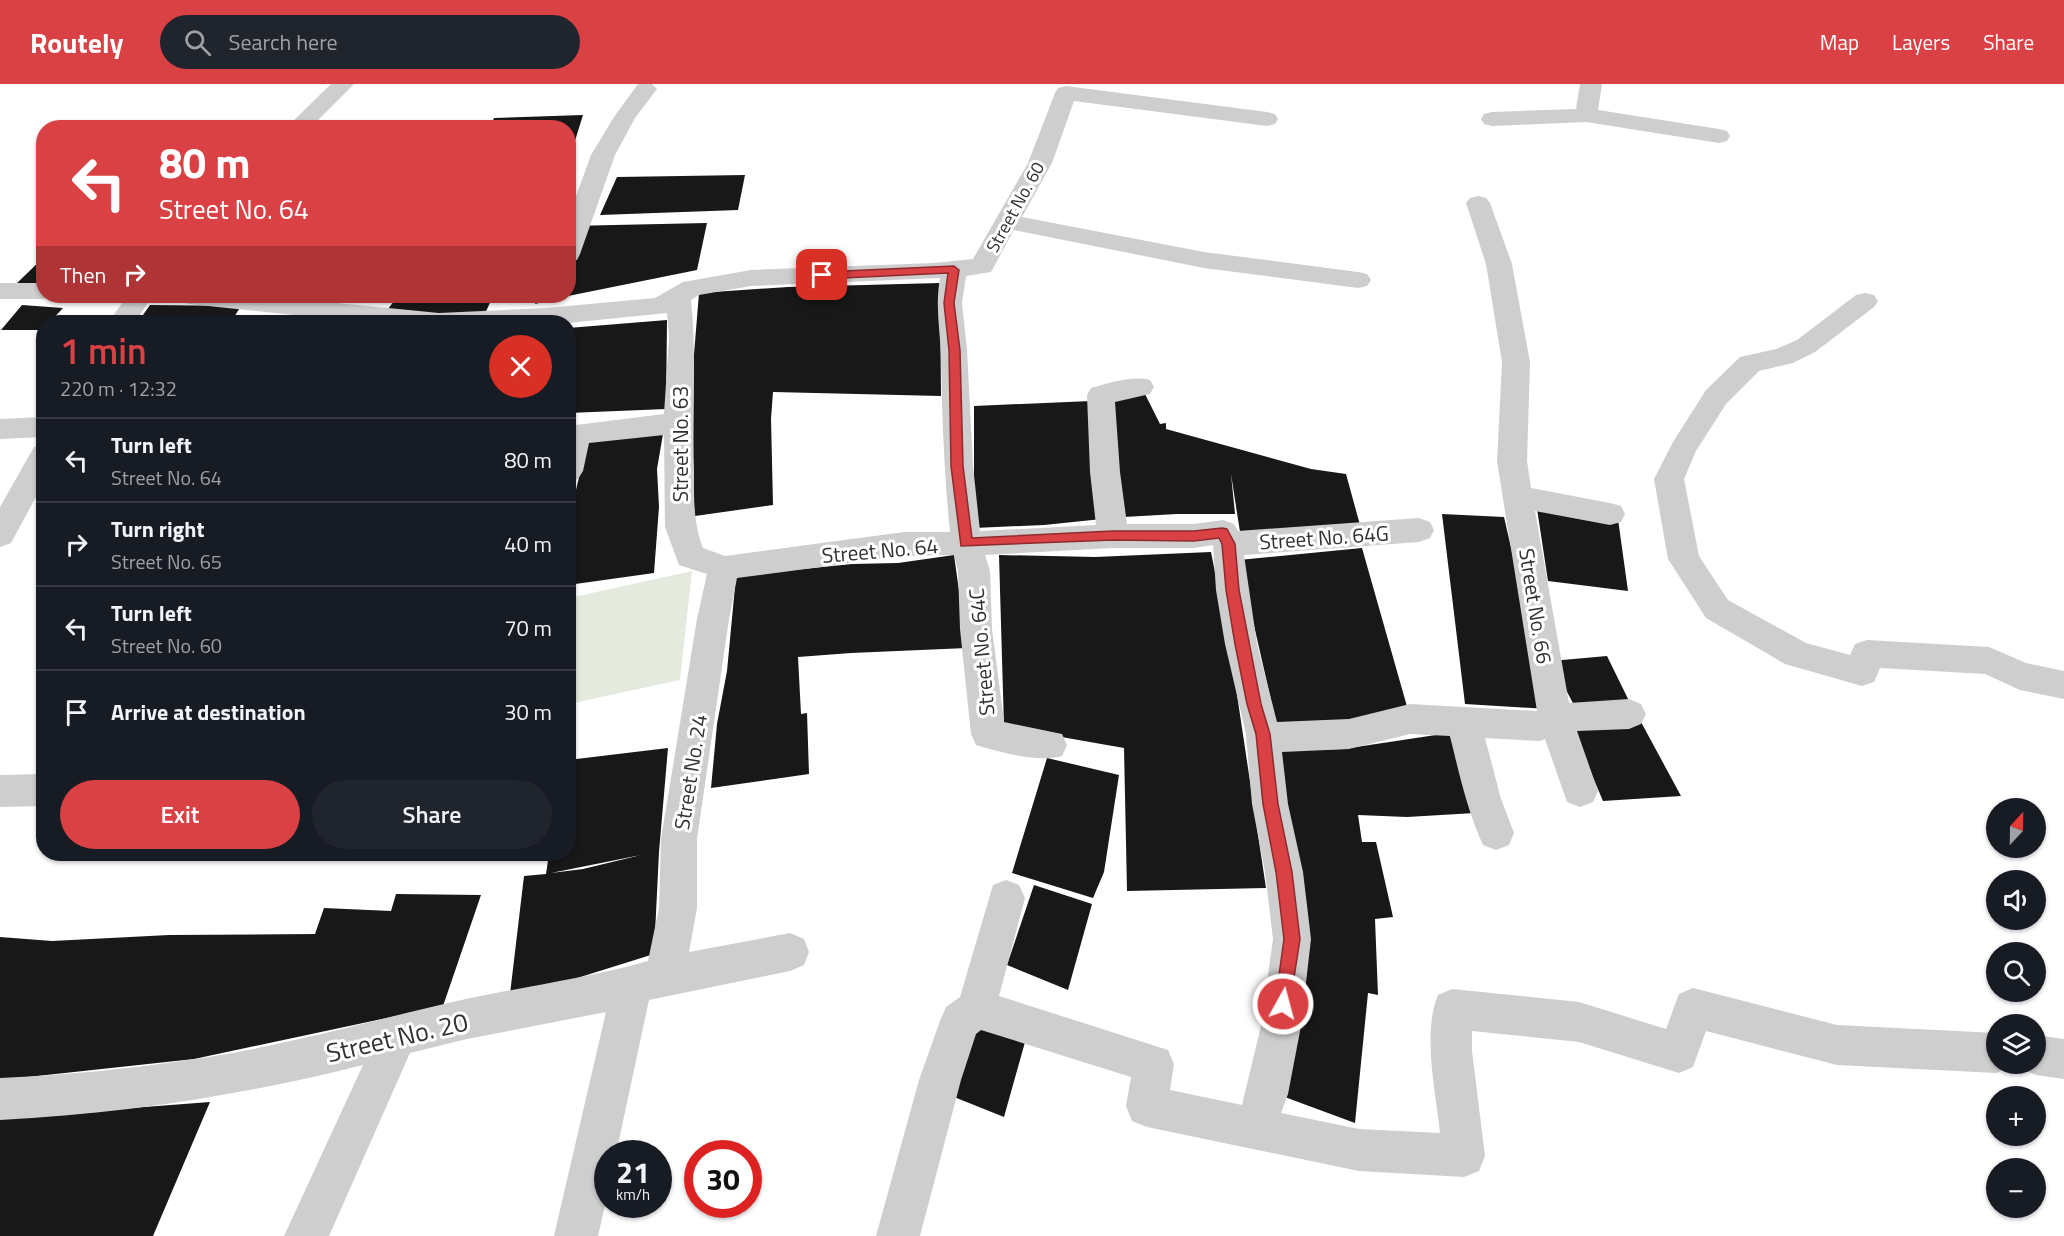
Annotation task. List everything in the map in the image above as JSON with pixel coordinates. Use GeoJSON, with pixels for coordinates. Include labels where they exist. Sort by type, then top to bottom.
{"type":"FeatureCollection","features":[{"type":"Feature","properties":{"kind":"street"},"geometry":{"type":"LineString","coordinates":[[305,120],[343,84]]}},
{"type":"Feature","properties":{"kind":"street"},"geometry":{"type":"LineString","coordinates":[[1586,115],[1591,84]]}},
{"type":"Feature","properties":{"kind":"street"},"geometry":{"type":"LineString","coordinates":[[576,231],[603,155],[625,117],[646,89]]}},
{"type":"Feature","properties":{"kind":"street","name":"Street No. 60"},"geometry":{"type":"LineString","coordinates":[[488,315],[550,306],[661,306],[692,288],[751,278],[954,270],[982,266],[1040,163],[1067,89],[1268,119]]}},
{"type":"Feature","properties":{"kind":"street"},"geometry":{"type":"LineString","coordinates":[[1491,119],[1586,115],[1719,136]]}},
{"type":"Feature","properties":{"kind":"street","name":"Street No. 66"},"geometry":{"type":"LineString","coordinates":[[1478,203],[1499,264],[1516,362],[1512,461],[1555,718],[1580,791]]}},
{"type":"Feature","properties":{"kind":"street"},"geometry":{"type":"LineString","coordinates":[[1006,221],[1204,260],[1358,280]]}},
{"type":"Feature","properties":{"kind":"street"},"geometry":{"type":"LineString","coordinates":[[954,270],[949,303],[954,350],[957,466],[966,543]]}},
{"type":"Feature","properties":{"kind":"street"},"geometry":{"type":"LineString","coordinates":[[0,291],[36,291]]}},
{"type":"Feature","properties":{"kind":"street","name":"Street No. 63"},"geometry":{"type":"LineString","coordinates":[[678,296],[682,337],[678,423],[680,527],[690,556],[724,568]]}},
{"type":"Feature","properties":{"kind":"street"},"geometry":{"type":"LineString","coordinates":[[1865,301],[1806,346],[1783,357],[1750,364],[1716,397],[1683,448],[1670,479],[1684,559],[1717,609],[1797,654],[1862,672],[1867,654],[1989,661],[2020,676],[2064,685]]}},
{"type":"Feature","properties":{"kind":"street","name":"Street No. 60"},"geometry":{"type":"LineString","coordinates":[[256,303],[372,315]]}},
{"type":"Feature","properties":{"kind":"street"},"geometry":{"type":"LineString","coordinates":[[1113,536],[1104,472],[1101,395],[1140,387]]}},
{"type":"Feature","properties":{"kind":"street"},"geometry":{"type":"LineString","coordinates":[[576,438],[577,434],[678,423]]}},
{"type":"Feature","properties":{"kind":"street"},"geometry":{"type":"LineString","coordinates":[[0,429],[36,427]]}},
{"type":"Feature","properties":{"kind":"street"},"geometry":{"type":"LineString","coordinates":[[0,535],[36,469]]}},
{"type":"Feature","properties":{"kind":"street"},"geometry":{"type":"LineString","coordinates":[[1519,497],[1610,514]]}},
{"type":"Feature","properties":{"kind":"street","name":"Street No. 64G"},"geometry":{"type":"LineString","coordinates":[[1228,544],[1419,530]]}},
{"type":"Feature","properties":{"kind":"street","name":"Street No. 64"},"geometry":{"type":"LineString","coordinates":[[724,568],[904,544],[1113,536],[1194,536],[1222,532],[1228,544]]}},
{"type":"Feature","properties":{"kind":"street","name":"Street No. 64C"},"geometry":{"type":"LineString","coordinates":[[966,543],[974,571],[976,629],[988,734],[1050,745]]}},
{"type":"Feature","properties":{"kind":"street"},"geometry":{"type":"LineString","coordinates":[[1228,544],[1232,590],[1241,644],[1264,738],[1270,804],[1284,872],[1292,939],[1272,1071],[1267,1094],[1255,1127]]}},
{"type":"Feature","properties":{"kind":"street","name":"Street No. 24"},"geometry":{"type":"LineString","coordinates":[[576,1236],[648,981],[678,908],[679,840],[713,619],[724,568]]}},
{"type":"Feature","properties":{"kind":"street"},"geometry":{"type":"LineString","coordinates":[[1264,738],[1349,734],[1410,719],[1540,726],[1555,718],[1629,714]]}},
{"type":"Feature","properties":{"kind":"street"},"geometry":{"type":"LineString","coordinates":[[1464,722],[1483,800],[1496,833]]}},
{"type":"Feature","properties":{"kind":"street"},"geometry":{"type":"LineString","coordinates":[[0,791],[36,790]]}},
{"type":"Feature","properties":{"kind":"street"},"geometry":{"type":"LineString","coordinates":[[898,1236],[940,1080],[960,1021],[976,1009],[1006,898]]}},
{"type":"Feature","properties":{"kind":"street","name":"Street No. 20"},"geometry":{"type":"LineString","coordinates":[[0,1100],[196,1080],[397,1037],[467,1019],[600,994],[648,981],[790,952]]}},
{"type":"Feature","properties":{"kind":"street"},"geometry":{"type":"LineString","coordinates":[[976,1009],[1154,1064],[1147,1106],[1359,1150],[1464,1156],[1452,1051],[1452,1009],[1579,1023],[1679,1053],[1693,1008],[1837,1045],[1986,1052]]}},
{"type":"Feature","properties":{"kind":"street"},"geometry":{"type":"LineString","coordinates":[[306,1236],[397,1037]]}},
{"type":"Feature","properties":{"kind":"street"},"geometry":{"type":"LineString","coordinates":[[2046,1056],[2064,1059]]}},
{"type":"Feature","properties":{"kind":"shaded area"},"geometry":{"type":"Polygon","coordinates":[[[692,571],[680,680],[576,702],[576,596],[692,571]]]}},
{"type":"Feature","properties":{"kind":"building"},"geometry":{"type":"Polygon","coordinates":[[[583,115],[576,138],[576,120],[493,120],[494,118],[583,115]]]}},
{"type":"Feature","properties":{"kind":"building"},"geometry":{"type":"Polygon","coordinates":[[[745,175],[738,210],[600,215],[617,177],[745,175]]]}},
{"type":"Feature","properties":{"kind":"building"},"geometry":{"type":"Polygon","coordinates":[[[707,223],[697,270],[576,294],[576,226],[707,223]]]}},
{"type":"Feature","properties":{"kind":"building"},"geometry":{"type":"Polygon","coordinates":[[[36,265],[36,285],[17,283],[36,265]]]}},
{"type":"Feature","properties":{"kind":"building"},"geometry":{"type":"Polygon","coordinates":[[[940,283],[941,396],[773,392],[771,419],[773,505],[695,516],[691,481],[692,379],[699,293],[788,287],[940,283]]]}},
{"type":"Feature","properties":{"kind":"building"},"geometry":{"type":"Polygon","coordinates":[[[393,303],[490,303],[484,315],[384,314],[393,303]]]}},
{"type":"Feature","properties":{"kind":"building"},"geometry":{"type":"Polygon","coordinates":[[[22,305],[63,308],[56,315],[36,315],[36,330],[1,330],[22,305]]]}},
{"type":"Feature","properties":{"kind":"building"},"geometry":{"type":"Polygon","coordinates":[[[150,305],[241,306],[235,315],[143,315],[150,305]]]}},
{"type":"Feature","properties":{"kind":"building"},"geometry":{"type":"Polygon","coordinates":[[[667,320],[666,409],[576,413],[576,327],[667,320]]]}},
{"type":"Feature","properties":{"kind":"building"},"geometry":{"type":"Polygon","coordinates":[[[1144,392],[1160,424],[1166,423],[1166,429],[1311,469],[1346,474],[1360,525],[1240,532],[1231,474],[1235,514],[1124,517],[1106,400],[1144,392]]]}},
{"type":"Feature","properties":{"kind":"building"},"geometry":{"type":"Polygon","coordinates":[[[1091,401],[1102,519],[1044,525],[974,528],[974,406],[1091,401]]]}},
{"type":"Feature","properties":{"kind":"building"},"geometry":{"type":"Polygon","coordinates":[[[663,434],[657,469],[659,507],[654,573],[576,584],[576,490],[588,440],[663,434]]]}},
{"type":"Feature","properties":{"kind":"building"},"geometry":{"type":"Polygon","coordinates":[[[1536,502],[1618,519],[1628,591],[1548,581],[1536,502]]]}},
{"type":"Feature","properties":{"kind":"building"},"geometry":{"type":"Polygon","coordinates":[[[1442,514],[1504,517],[1548,709],[1465,704],[1442,514]]]}},
{"type":"Feature","properties":{"kind":"building"},"geometry":{"type":"Polygon","coordinates":[[[1362,548],[1408,710],[1353,720],[1277,726],[1239,560],[1362,548]]]}},
{"type":"Feature","properties":{"kind":"building"},"geometry":{"type":"Polygon","coordinates":[[[1211,552],[1230,648],[1266,888],[1127,891],[1124,748],[1004,727],[999,555],[1095,557],[1211,552]]]}},
{"type":"Feature","properties":{"kind":"building"},"geometry":{"type":"Polygon","coordinates":[[[954,555],[967,648],[798,657],[801,714],[807,713],[809,774],[711,788],[717,724],[727,671],[736,576],[852,564],[898,563],[954,555]]]}},
{"type":"Feature","properties":{"kind":"building"},"geometry":{"type":"Polygon","coordinates":[[[1607,656],[1632,707],[1576,709],[1551,661],[1607,656]]]}},
{"type":"Feature","properties":{"kind":"building"},"geometry":{"type":"Polygon","coordinates":[[[1641,722],[1681,796],[1603,801],[1571,726],[1641,722]]]}},
{"type":"Feature","properties":{"kind":"building"},"geometry":{"type":"Polygon","coordinates":[[[1449,733],[1475,813],[1407,817],[1358,815],[1362,842],[1376,842],[1393,917],[1375,919],[1378,995],[1368,993],[1355,1123],[1282,1096],[1274,751],[1343,749],[1449,733]]]}},
{"type":"Feature","properties":{"kind":"building"},"geometry":{"type":"Polygon","coordinates":[[[668,748],[659,852],[654,954],[574,979],[510,994],[524,876],[546,874],[548,861],[576,861],[576,759],[668,748]],[[641,855],[551,873],[583,869],[641,855]]]}},
{"type":"Feature","properties":{"kind":"building"},"geometry":{"type":"Polygon","coordinates":[[[1047,758],[1119,775],[1104,872],[1093,898],[1012,873],[1047,758]]]}},
{"type":"Feature","properties":{"kind":"building"},"geometry":{"type":"Polygon","coordinates":[[[1034,885],[1092,904],[1068,990],[1007,965],[1034,885]]]}},
{"type":"Feature","properties":{"kind":"building"},"geometry":{"type":"Polygon","coordinates":[[[396,894],[481,895],[443,1006],[194,1059],[0,1080],[0,937],[52,941],[169,935],[315,934],[324,908],[391,911],[396,894]]]}},
{"type":"Feature","properties":{"kind":"building"},"geometry":{"type":"Polygon","coordinates":[[[980,1019],[1027,1035],[1004,1117],[954,1097],[980,1019]]]}},
{"type":"Feature","properties":{"kind":"building"},"geometry":{"type":"Polygon","coordinates":[[[210,1102],[153,1236],[0,1236],[0,1118],[210,1102]]]}},
{"type":"Feature","properties":{"kind":"route"},"geometry":{"type":"LineString","coordinates":[[822,275],[954,270],[949,303],[957,405],[957,466],[966,543],[1005,543],[1113,536],[1194,536],[1222,532],[1228,544],[1232,590],[1241,644],[1263,734],[1270,804],[1284,872],[1292,939],[1283,1004]]}}]}
